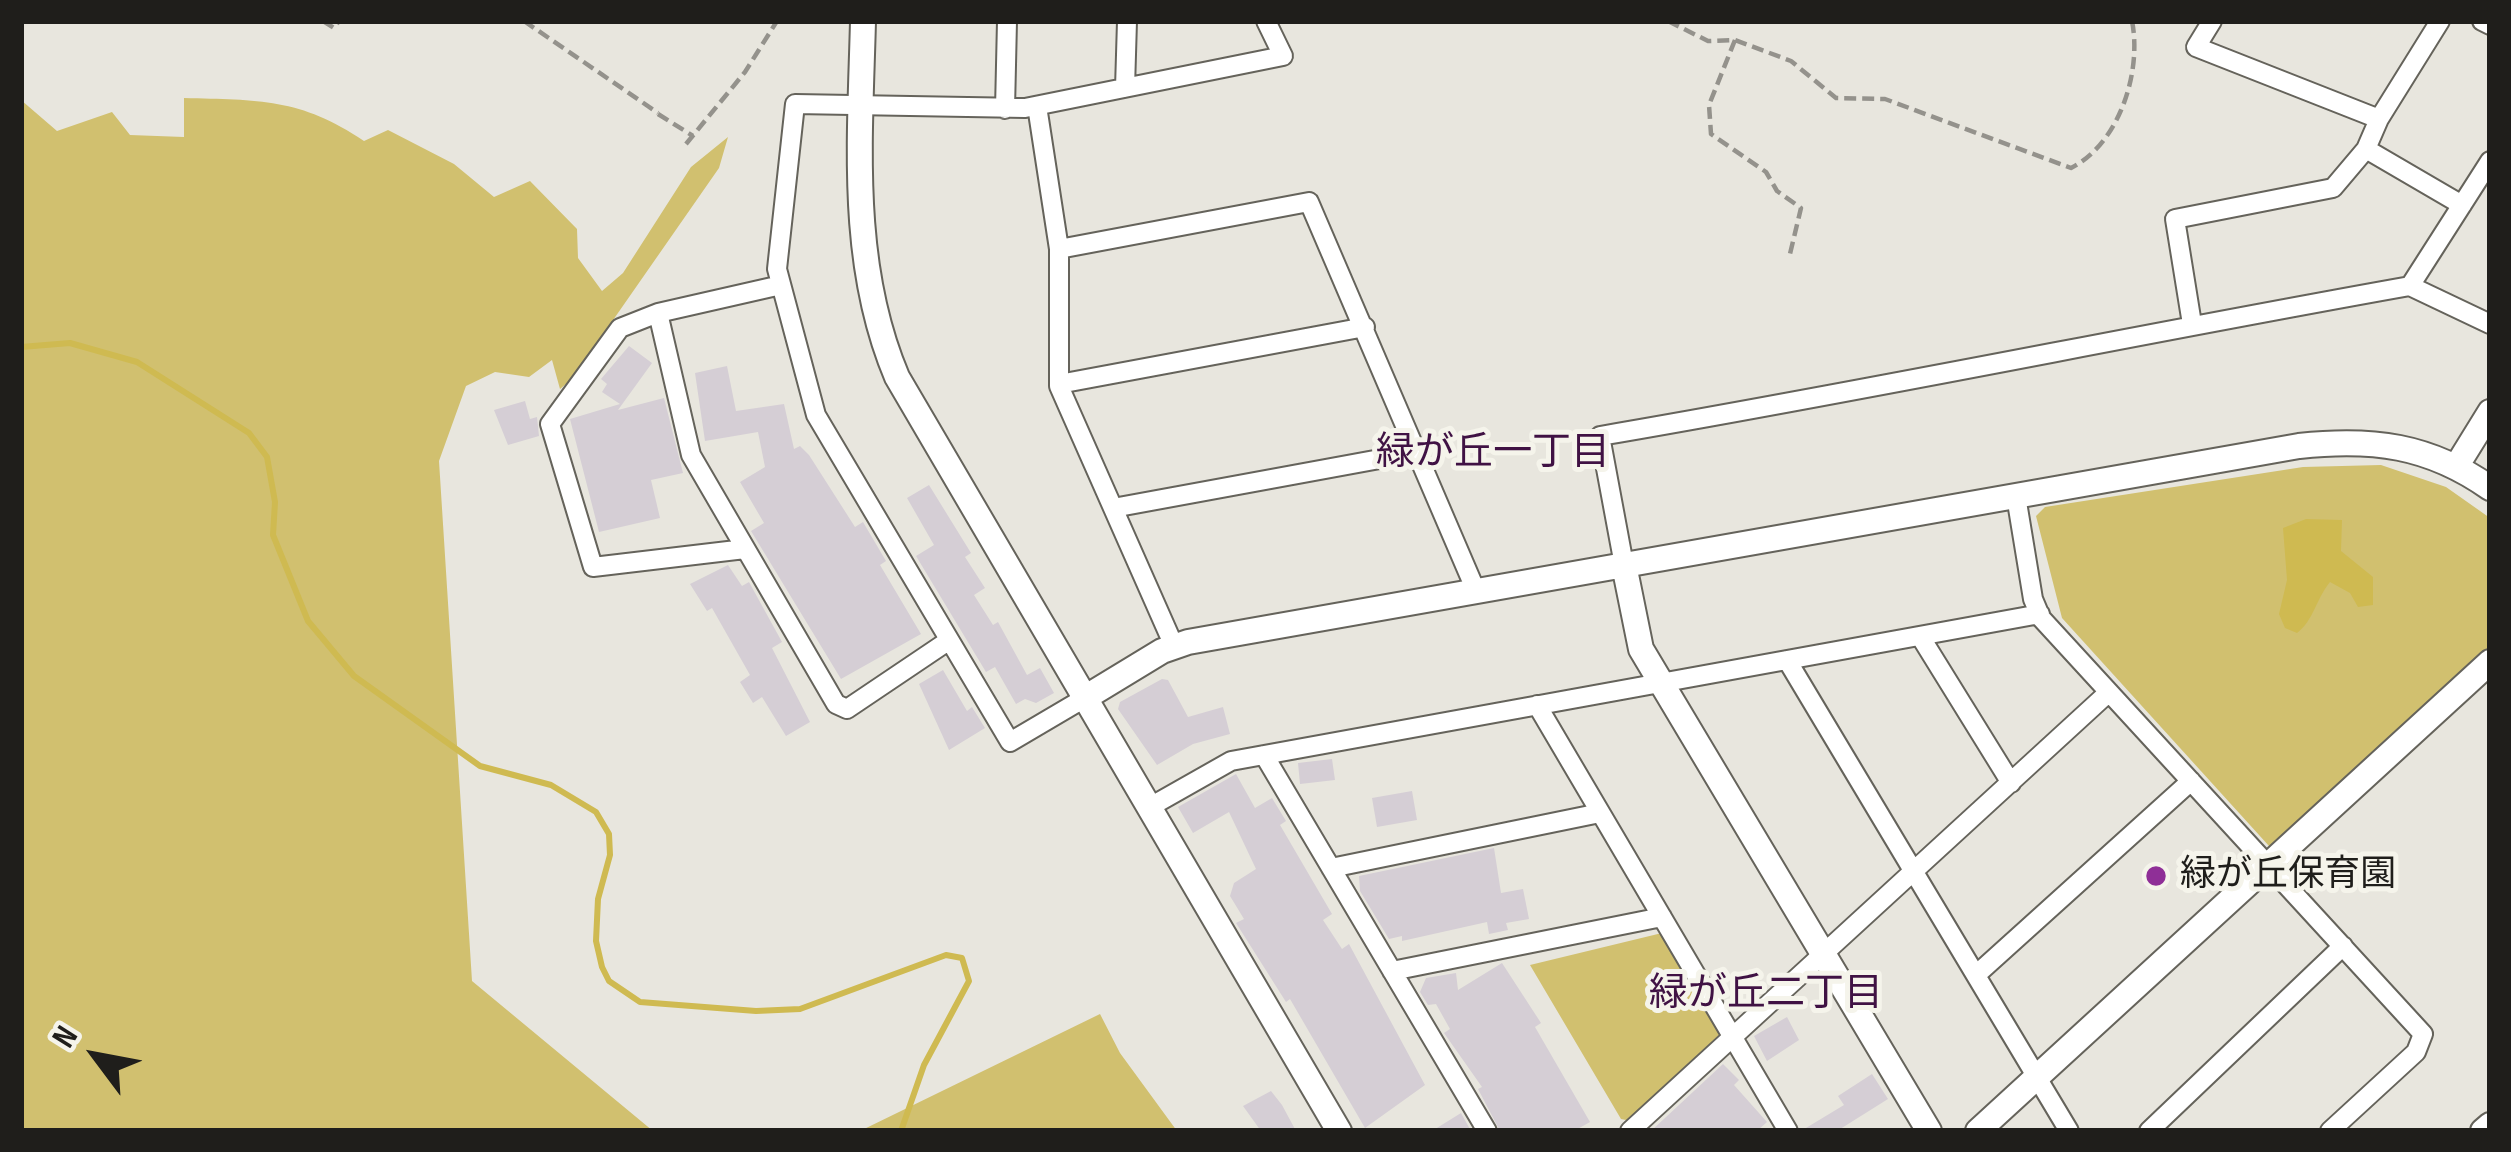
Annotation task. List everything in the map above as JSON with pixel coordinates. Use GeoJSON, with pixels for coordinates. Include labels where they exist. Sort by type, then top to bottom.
{"type":"FeatureCollection","features":[{"type":"Feature","properties":{"kind":"street"},"geometry":{"type":"LineString","coordinates":[[863,21],[865,268],[887,355],[1083,699],[1340,1131]]}},
{"type":"Feature","properties":{"kind":"street"},"geometry":{"type":"LineString","coordinates":[[1005,109],[1007,21]]}},
{"type":"Feature","properties":{"kind":"street"},"geometry":{"type":"LineString","coordinates":[[1125,88],[1127,21]]}},
{"type":"Feature","properties":{"kind":"street"},"geometry":{"type":"LineString","coordinates":[[1267,21],[1283,56],[1037,106],[795,104],[777,268],[816,415],[1010,742],[1174,646],[2016,496],[2346,442],[2399,445],[2456,467],[2490,488]]}},
{"type":"Feature","properties":{"kind":"street"},"geometry":{"type":"LineString","coordinates":[[2212,21],[2196,47],[2380,119]]}},
{"type":"Feature","properties":{"kind":"street"},"geometry":{"type":"LineString","coordinates":[[2192,324],[2175,219],[2333,188],[2366,148],[2440,21]]}},
{"type":"Feature","properties":{"kind":"street"},"geometry":{"type":"LineString","coordinates":[[2482,21],[2490,25]]}},
{"type":"Feature","properties":{"kind":"street"},"geometry":{"type":"LineString","coordinates":[[1037,106],[1059,249],[1059,384],[1174,646]]}},
{"type":"Feature","properties":{"kind":"street"},"geometry":{"type":"LineString","coordinates":[[2366,148],[2462,205]]}},
{"type":"Feature","properties":{"kind":"street"},"geometry":{"type":"LineString","coordinates":[[2410,286],[2490,161]]}},
{"type":"Feature","properties":{"kind":"street"},"geometry":{"type":"LineString","coordinates":[[1059,249],[1306,201],[1315,210],[1476,591]]}},
{"type":"Feature","properties":{"kind":"street"},"geometry":{"type":"LineString","coordinates":[[745,549],[592,567],[550,424],[620,328],[658,313],[781,285]]}},
{"type":"Feature","properties":{"kind":"street"},"geometry":{"type":"LineString","coordinates":[[1929,1131],[1641,649],[1600,436],[1911,384],[2192,324],[2410,286],[2490,324]]}},
{"type":"Feature","properties":{"kind":"street"},"geometry":{"type":"LineString","coordinates":[[658,313],[691,455],[836,704],[847,709],[948,641]]}},
{"type":"Feature","properties":{"kind":"street"},"geometry":{"type":"LineString","coordinates":[[1059,384],[1365,327]]}},
{"type":"Feature","properties":{"kind":"street"},"geometry":{"type":"LineString","coordinates":[[2456,467],[2490,412]]}},
{"type":"Feature","properties":{"kind":"street"},"geometry":{"type":"LineString","coordinates":[[1112,508],[1418,452]]}},
{"type":"Feature","properties":{"kind":"street"},"geometry":{"type":"LineString","coordinates":[[2016,496],[2040,614],[2422,1034],[2416,1052],[2330,1131]]}},
{"type":"Feature","properties":{"kind":"street"},"geometry":{"type":"LineString","coordinates":[[1148,808],[1218,766],[1264,755],[2040,614]]}},
{"type":"Feature","properties":{"kind":"street"},"geometry":{"type":"LineString","coordinates":[[1920,636],[2011,783]]}},
{"type":"Feature","properties":{"kind":"street"},"geometry":{"type":"LineString","coordinates":[[1787,660],[2069,1131]]}},
{"type":"Feature","properties":{"kind":"street"},"geometry":{"type":"LineString","coordinates":[[1978,1131],[2490,662]]}},
{"type":"Feature","properties":{"kind":"street"},"geometry":{"type":"LineString","coordinates":[[1630,1131],[2109,692]]}},
{"type":"Feature","properties":{"kind":"street"},"geometry":{"type":"LineString","coordinates":[[1537,705],[1789,1131]]}},
{"type":"Feature","properties":{"kind":"street"},"geometry":{"type":"LineString","coordinates":[[1264,755],[1487,1131]]}},
{"type":"Feature","properties":{"kind":"street"},"geometry":{"type":"LineString","coordinates":[[1976,975],[2191,781]]}},
{"type":"Feature","properties":{"kind":"street"},"geometry":{"type":"LineString","coordinates":[[1330,868],[1600,813]]}},
{"type":"Feature","properties":{"kind":"street"},"geometry":{"type":"LineString","coordinates":[[1392,971],[1662,917]]}},
{"type":"Feature","properties":{"kind":"street"},"geometry":{"type":"LineString","coordinates":[[2150,1131],[2342,946]]}},
{"type":"Feature","properties":{"kind":"path"},"geometry":{"type":"LineString","coordinates":[[323,21],[334,28],[339,21]]}},
{"type":"Feature","properties":{"kind":"path"},"geometry":{"type":"LineString","coordinates":[[524,21],[693,136]]}},
{"type":"Feature","properties":{"kind":"path"},"geometry":{"type":"LineString","coordinates":[[686,144],[745,72],[777,21]]}},
{"type":"Feature","properties":{"kind":"path"},"geometry":{"type":"LineString","coordinates":[[1668,21],[1708,41],[1735,40],[1791,62],[1836,98],[1885,99],[2071,168],[2124,108],[2138,51],[2132,21]]}},
{"type":"Feature","properties":{"kind":"path"},"geometry":{"type":"LineString","coordinates":[[1735,40],[1709,105],[1711,134],[1766,172],[1777,190],[1801,208],[1790,258]]}},
{"type":"Feature","properties":{"kind":"path"},"geometry":{"type":"LineString","coordinates":[[637,105],[658,113]]}},
{"type":"Feature","properties":{"kind":"shaded area"},"geometry":{"type":"Polygon","coordinates":[[[184,98],[257,101],[299,109],[364,141],[388,130],[454,164],[494,197],[530,181],[577,229],[578,258],[602,291],[623,273],[691,167],[728,137],[719,168],[572,379],[560,389],[552,360],[529,377],[495,372],[466,386],[439,461],[472,981],[653,1131],[21,1131],[21,100],[57,131],[112,112],[130,135],[184,137],[184,98]]]}},
{"type":"Feature","properties":{"kind":"shaded area"},"geometry":{"type":"Polygon","coordinates":[[[2381,465],[2446,487],[2490,518],[2490,646],[2276,847],[2269,846],[2062,618],[2036,516],[2045,507],[2303,467],[2381,465]]]}},
{"type":"Feature","properties":{"kind":"shaded area"},"geometry":{"type":"Polygon","coordinates":[[[2306,519],[2342,520],[2341,551],[2373,577],[2373,605],[2358,607],[2350,593],[2330,582],[2297,633],[2285,628],[2279,614],[2287,580],[2283,528],[2306,519]]]}},
{"type":"Feature","properties":{"kind":"shaded area"},"geometry":{"type":"Polygon","coordinates":[[[1662,933],[1722,1032],[1631,1121],[1621,1119],[1530,965],[1662,933]]]}},
{"type":"Feature","properties":{"kind":"shaded area"},"geometry":{"type":"Polygon","coordinates":[[[1100,1014],[1120,1053],[1177,1131],[860,1131],[1100,1014]]]}},
{"type":"Feature","properties":{"kind":"building"},"geometry":{"type":"Polygon","coordinates":[[[629,346],[652,363],[618,410],[664,398],[683,473],[651,480],[660,518],[599,532],[570,419],[620,404],[602,392],[607,384],[601,379],[629,346]]]}},
{"type":"Feature","properties":{"kind":"building"},"geometry":{"type":"Polygon","coordinates":[[[727,366],[736,411],[784,404],[794,449],[800,446],[809,455],[855,527],[863,522],[886,561],[880,565],[921,634],[841,679],[751,531],[764,523],[740,482],[765,467],[758,432],[705,441],[695,373],[727,366]]]}},
{"type":"Feature","properties":{"kind":"building"},"geometry":{"type":"Polygon","coordinates":[[[525,401],[530,419],[537,417],[539,436],[508,445],[494,410],[525,401]]]}},
{"type":"Feature","properties":{"kind":"building"},"geometry":{"type":"Polygon","coordinates":[[[929,485],[971,553],[965,557],[985,588],[974,595],[993,625],[998,622],[1027,675],[1040,668],[1054,693],[1036,703],[1025,699],[1016,704],[995,667],[986,672],[916,556],[934,545],[907,498],[929,485]]]}},
{"type":"Feature","properties":{"kind":"building"},"geometry":{"type":"Polygon","coordinates":[[[728,565],[742,586],[749,582],[782,642],[772,648],[810,722],[786,736],[762,697],[753,703],[740,682],[750,675],[712,608],[707,611],[690,584],[728,565]]]}},
{"type":"Feature","properties":{"kind":"building"},"geometry":{"type":"Polygon","coordinates":[[[943,670],[967,711],[972,707],[985,728],[949,750],[919,684],[943,670]]]}},
{"type":"Feature","properties":{"kind":"building"},"geometry":{"type":"Polygon","coordinates":[[[1168,680],[1188,717],[1223,707],[1230,734],[1193,744],[1157,765],[1118,709],[1120,702],[1168,680]]]}},
{"type":"Feature","properties":{"kind":"building"},"geometry":{"type":"Polygon","coordinates":[[[1332,759],[1335,780],[1300,784],[1298,763],[1332,759]]]}},
{"type":"Feature","properties":{"kind":"building"},"geometry":{"type":"Polygon","coordinates":[[[1236,774],[1255,808],[1272,798],[1286,821],[1280,825],[1332,914],[1323,920],[1342,949],[1349,944],[1425,1085],[1365,1128],[1290,999],[1286,1002],[1236,923],[1244,919],[1230,896],[1234,883],[1256,869],[1229,812],[1193,833],[1178,807],[1236,774]]]}},
{"type":"Feature","properties":{"kind":"building"},"geometry":{"type":"Polygon","coordinates":[[[1412,791],[1417,820],[1377,827],[1372,798],[1412,791]]]}},
{"type":"Feature","properties":{"kind":"building"},"geometry":{"type":"Polygon","coordinates":[[[1494,848],[1501,893],[1523,889],[1529,919],[1506,923],[1508,930],[1489,934],[1487,922],[1402,941],[1402,936],[1389,939],[1360,891],[1359,876],[1494,848]]]}},
{"type":"Feature","properties":{"kind":"building"},"geometry":{"type":"Polygon","coordinates":[[[1502,963],[1541,1023],[1535,1027],[1590,1122],[1574,1131],[1500,1131],[1478,1089],[1482,1087],[1444,1033],[1450,1029],[1436,1004],[1428,1005],[1420,992],[1426,978],[1456,973],[1458,990],[1502,963]]]}},
{"type":"Feature","properties":{"kind":"building"},"geometry":{"type":"Polygon","coordinates":[[[1787,1017],[1799,1040],[1767,1061],[1754,1036],[1787,1017]]]}},
{"type":"Feature","properties":{"kind":"building"},"geometry":{"type":"Polygon","coordinates":[[[1723,1064],[1739,1080],[1734,1085],[1767,1122],[1757,1131],[1651,1131],[1723,1064]]]}},
{"type":"Feature","properties":{"kind":"building"},"geometry":{"type":"Polygon","coordinates":[[[1872,1074],[1888,1099],[1837,1131],[1801,1131],[1844,1105],[1838,1096],[1872,1074]]]}},
{"type":"Feature","properties":{"kind":"building"},"geometry":{"type":"Polygon","coordinates":[[[1271,1091],[1296,1131],[1261,1131],[1243,1106],[1271,1091]]]}},
{"type":"Feature","properties":{"kind":"building"},"geometry":{"type":"Polygon","coordinates":[[[1461,1113],[1471,1131],[1432,1131],[1461,1113]]]}},
{"type":"Feature","properties":{"kind":"waterway"},"geometry":{"type":"LineString","coordinates":[[21,347],[70,343],[137,362],[249,433],[267,457],[275,502],[273,535],[308,621],[354,676],[480,766],[551,785],[596,812],[609,834],[610,855],[598,899],[596,941],[602,967],[609,981],[640,1002],[756,1011],[800,1009],[946,955],[962,958],[969,981],[924,1065],[901,1131]]}},
{"type":"Feature","properties":{"kind":"place","name":"緑が丘保育園"},"geometry":{"type":"Point","coordinates":[2156,876]}},
{"type":"Feature","properties":{"kind":"district","name":"緑が丘一丁目"},"geometry":{"type":"Point","coordinates":[1493,454]}},
{"type":"Feature","properties":{"kind":"district","name":"緑が丘二丁目"},"geometry":{"type":"Point","coordinates":[1766,995]}}]}
